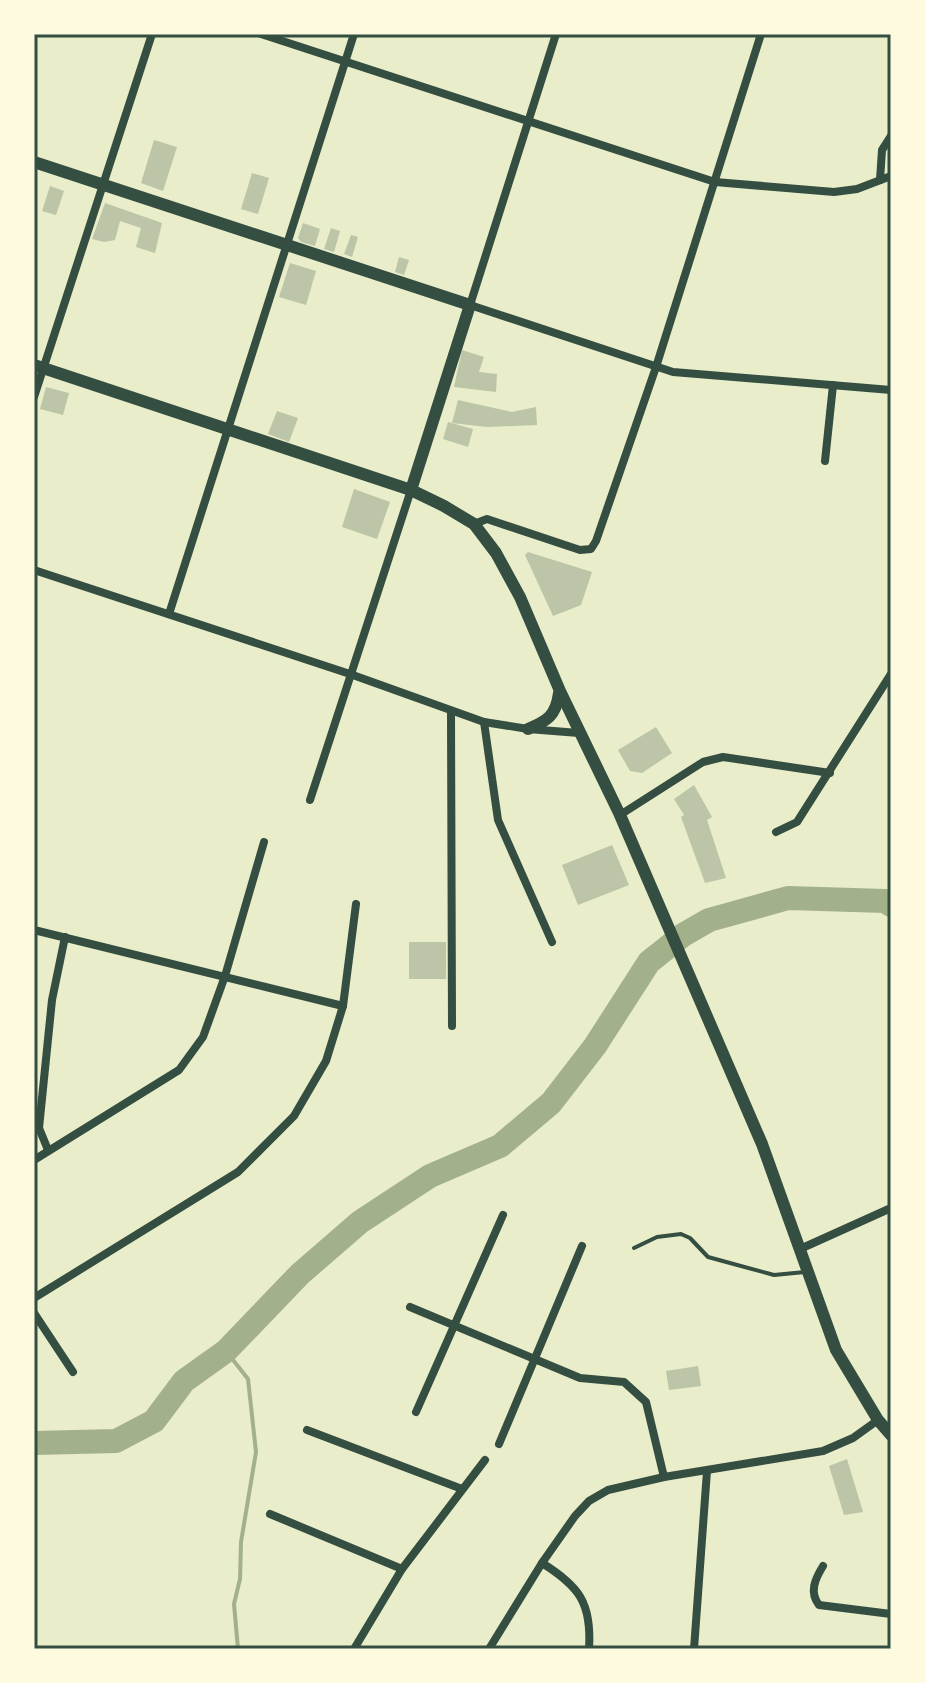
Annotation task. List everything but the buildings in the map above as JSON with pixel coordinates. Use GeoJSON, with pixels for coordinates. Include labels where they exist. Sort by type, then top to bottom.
{"type":"FeatureCollection","features":[{"type":"Feature","properties":{"kind":"main road"},"geometry":{"type":"LineString","coordinates":[[34,162],[470,305],[411,490]]}},
{"type":"Feature","properties":{"kind":"main road"},"geometry":{"type":"LineString","coordinates":[[39,366],[411,490],[474,524],[496,553],[520,597],[684,961],[762,1144],[836,1350],[878,1420],[891,1435]]}},
{"type":"Feature","properties":{"kind":"main road"},"geometry":{"type":"LineString","coordinates":[[528,729],[552,716],[560,691]]}},
{"type":"Feature","properties":{"kind":"street"},"geometry":{"type":"LineString","coordinates":[[34,397],[39,366],[152,34]]}},
{"type":"Feature","properties":{"kind":"street"},"geometry":{"type":"LineString","coordinates":[[261,34],[715,182],[834,192],[857,189],[891,176]]}},
{"type":"Feature","properties":{"kind":"street"},"geometry":{"type":"LineString","coordinates":[[169,614],[354,34]]}},
{"type":"Feature","properties":{"kind":"street"},"geometry":{"type":"LineString","coordinates":[[556,34],[470,305],[673,372],[891,390]]}},
{"type":"Feature","properties":{"kind":"street"},"geometry":{"type":"LineString","coordinates":[[474,524],[487,519],[580,550],[591,549],[596,541],[656,367],[761,34]]}},
{"type":"Feature","properties":{"kind":"street"},"geometry":{"type":"LineString","coordinates":[[880,180],[882,150],[891,136]]}},
{"type":"Feature","properties":{"kind":"street"},"geometry":{"type":"LineString","coordinates":[[825,461],[833,385]]}},
{"type":"Feature","properties":{"kind":"street"},"geometry":{"type":"LineString","coordinates":[[310,800],[411,490]]}},
{"type":"Feature","properties":{"kind":"street"},"geometry":{"type":"LineString","coordinates":[[34,570],[350,674],[484,722],[579,733]]}},
{"type":"Feature","properties":{"kind":"street"},"geometry":{"type":"LineString","coordinates":[[776,832],[797,822],[891,674]]}},
{"type":"Feature","properties":{"kind":"street"},"geometry":{"type":"LineString","coordinates":[[451,712],[452,1026]]}},
{"type":"Feature","properties":{"kind":"street"},"geometry":{"type":"LineString","coordinates":[[484,722],[498,820],[552,942]]}},
{"type":"Feature","properties":{"kind":"street"},"geometry":{"type":"LineString","coordinates":[[620,815],[703,762],[723,757],[830,773]]}},
{"type":"Feature","properties":{"kind":"street"},"geometry":{"type":"LineString","coordinates":[[34,1160],[179,1070],[203,1037],[225,976],[264,842]]}},
{"type":"Feature","properties":{"kind":"street"},"geometry":{"type":"LineString","coordinates":[[34,1298],[238,1172],[294,1116],[326,1061],[343,1006],[356,904]]}},
{"type":"Feature","properties":{"kind":"street"},"geometry":{"type":"LineString","coordinates":[[34,930],[343,1006]]}},
{"type":"Feature","properties":{"kind":"street"},"geometry":{"type":"LineString","coordinates":[[48,1150],[39,1128],[52,1000],[65,937]]}},
{"type":"Feature","properties":{"kind":"street"},"geometry":{"type":"LineString","coordinates":[[800,1249],[891,1208]]}},
{"type":"Feature","properties":{"kind":"street"},"geometry":{"type":"LineString","coordinates":[[416,1412],[503,1215]]}},
{"type":"Feature","properties":{"kind":"street"},"geometry":{"type":"LineString","coordinates":[[499,1444],[582,1246]]}},
{"type":"Feature","properties":{"kind":"street"},"geometry":{"type":"LineString","coordinates":[[410,1307],[580,1378],[624,1382],[646,1402],[664,1477]]}},
{"type":"Feature","properties":{"kind":"street"},"geometry":{"type":"LineString","coordinates":[[34,1313],[73,1372]]}},
{"type":"Feature","properties":{"kind":"street"},"geometry":{"type":"LineString","coordinates":[[489,1649],[542,1563],[589,1501],[608,1490],[664,1477],[823,1451],[853,1438],[878,1420]]}},
{"type":"Feature","properties":{"kind":"street"},"geometry":{"type":"LineString","coordinates":[[307,1430],[462,1489]]}},
{"type":"Feature","properties":{"kind":"street"},"geometry":{"type":"LineString","coordinates":[[354,1649],[402,1569],[485,1460]]}},
{"type":"Feature","properties":{"kind":"street"},"geometry":{"type":"LineString","coordinates":[[694,1649],[707,1471]]}},
{"type":"Feature","properties":{"kind":"street"},"geometry":{"type":"LineString","coordinates":[[270,1514],[402,1569]]}},
{"type":"Feature","properties":{"kind":"street"},"geometry":{"type":"LineString","coordinates":[[542,1563],[566,1578],[580,1592],[587,1612],[589,1649]]}},
{"type":"Feature","properties":{"kind":"street"},"geometry":{"type":"LineString","coordinates":[[823,1566],[814,1588],[814,1597],[819,1605],[891,1614]]}},
{"type":"Feature","properties":{"kind":"lane"},"geometry":{"type":"LineString","coordinates":[[634,1248],[657,1237],[681,1234],[690,1238],[708,1257],[774,1275],[808,1272]]}},
{"type":"Feature","properties":{"kind":"waterway"},"geometry":{"type":"LineString","coordinates":[[34,1443],[116,1441],[154,1421],[184,1381],[226,1351],[300,1274],[360,1222],[430,1176],[500,1146],[551,1103],[595,1046],[649,962],[683,935],[709,920],[788,898],[885,901],[891,905]]}},
{"type":"Feature","properties":{"kind":"waterway"},"geometry":{"type":"LineString","coordinates":[[226,1351],[248,1379],[256,1452],[234,1604],[238,1649]]}}]}
